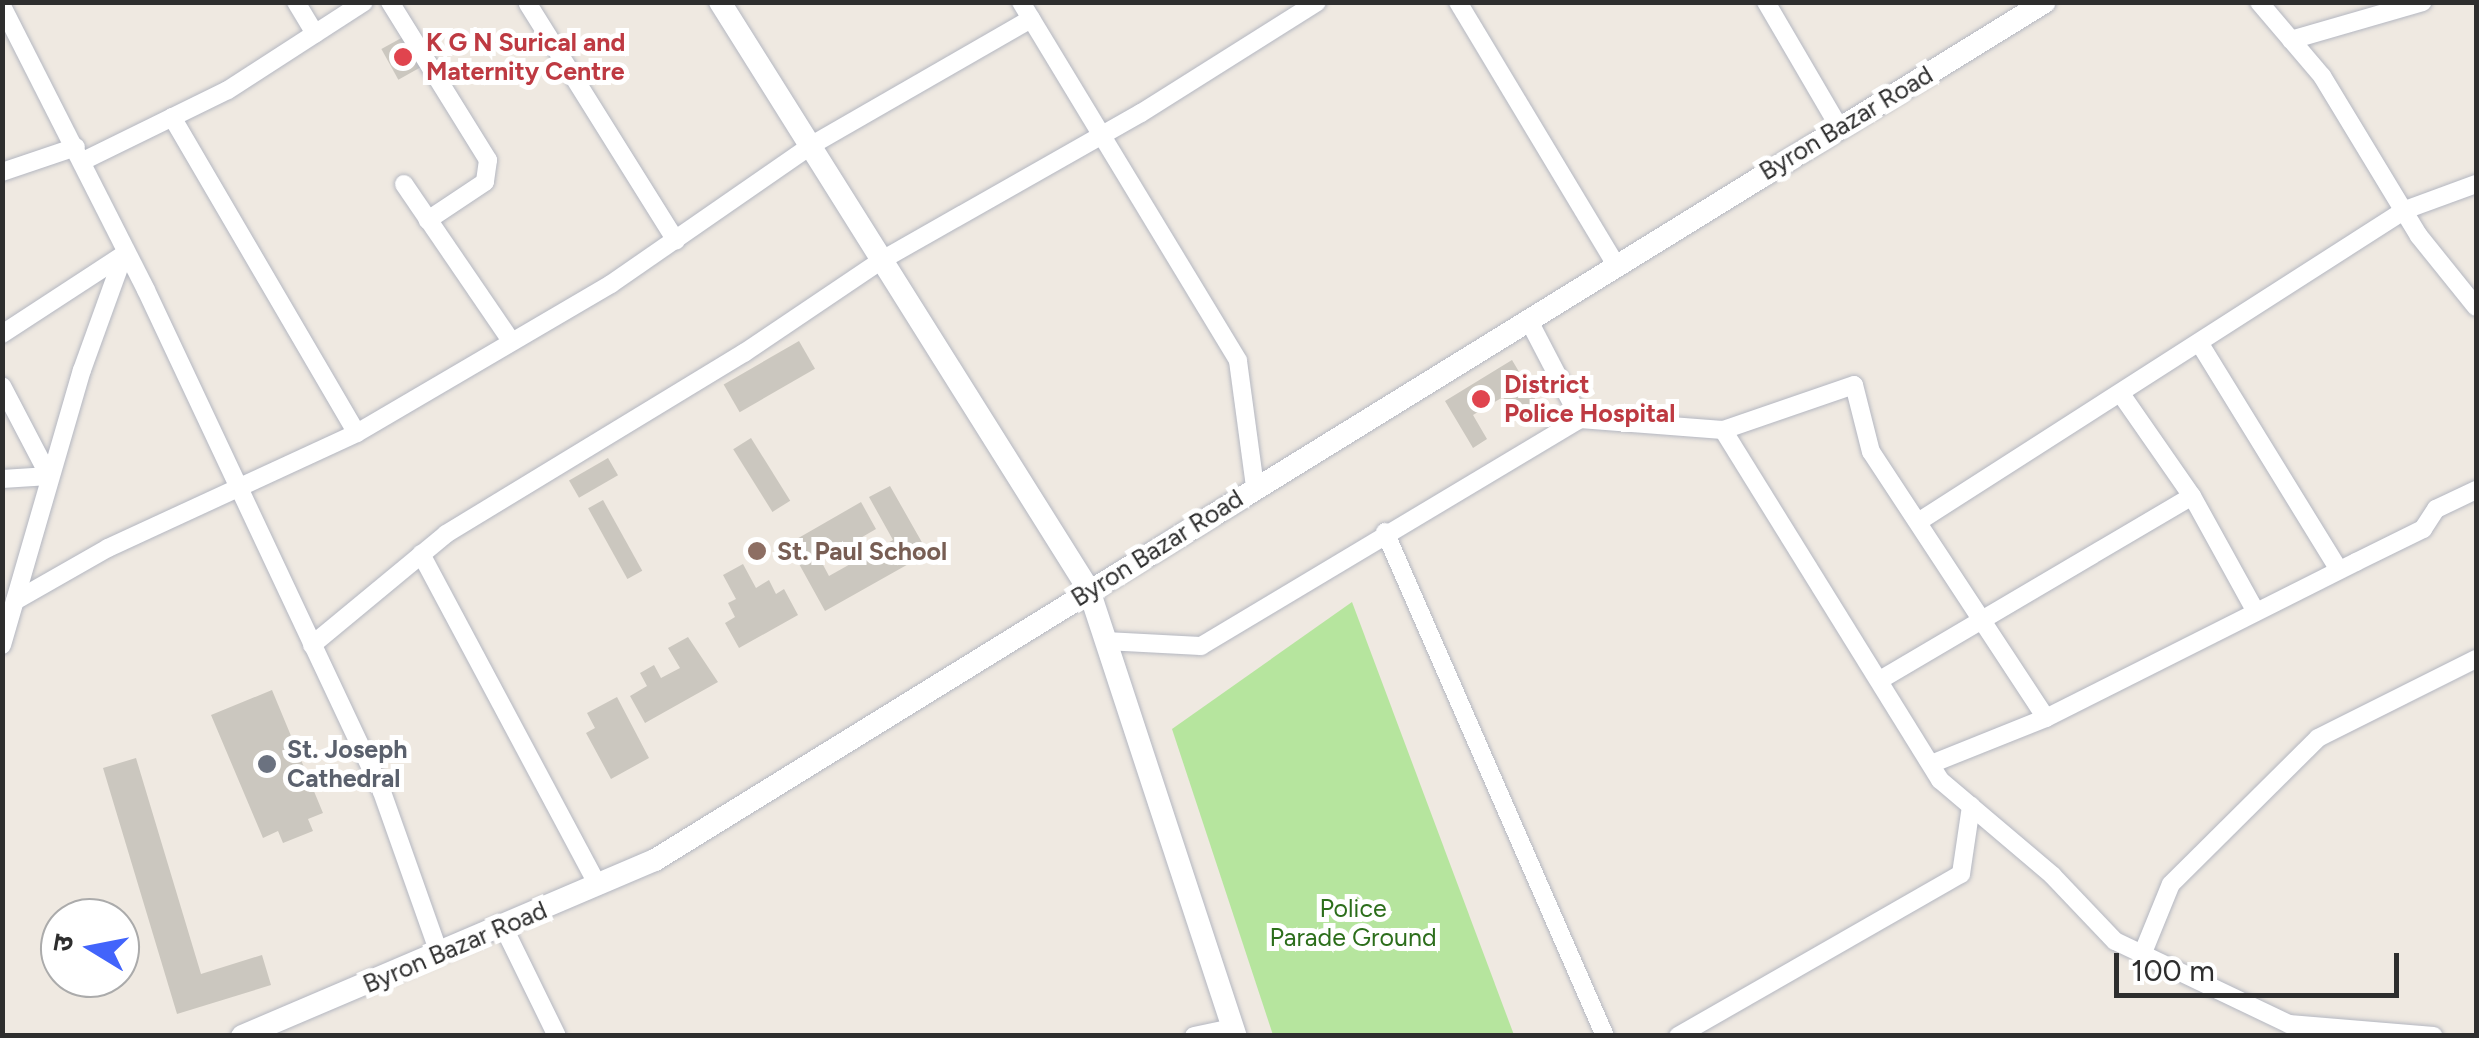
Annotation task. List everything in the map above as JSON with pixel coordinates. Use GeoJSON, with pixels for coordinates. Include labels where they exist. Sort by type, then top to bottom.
{"type":"FeatureCollection","features":[{"type":"Feature","properties":{"kind":"street"},"geometry":{"type":"LineString","coordinates":[[296,2],[315,34]]}},
{"type":"Feature","properties":{"kind":"street"},"geometry":{"type":"LineString","coordinates":[[2,172],[80,154],[172,117],[364,2]]}},
{"type":"Feature","properties":{"kind":"street"},"geometry":{"type":"LineString","coordinates":[[390,2],[488,160],[485,182],[428,220]]}},
{"type":"Feature","properties":{"kind":"street"},"geometry":{"type":"LineString","coordinates":[[720,2],[1089,590],[1235,1032],[1194,1036]]}},
{"type":"Feature","properties":{"kind":"street"},"geometry":{"type":"LineString","coordinates":[[312,645],[421,554],[882,260],[1098,138],[1317,2]]}},
{"type":"Feature","properties":{"kind":"street"},"geometry":{"type":"LineString","coordinates":[[1458,2],[1616,265]]}},
{"type":"Feature","properties":{"kind":"street"},"geometry":{"type":"LineString","coordinates":[[1766,2],[1839,127]]}},
{"type":"Feature","properties":{"kind":"street","name":"Byron Bazar Road"},"geometry":{"type":"LineString","coordinates":[[242,1036],[438,950],[504,928],[671,850],[2045,2]]}},
{"type":"Feature","properties":{"kind":"street"},"geometry":{"type":"LineString","coordinates":[[2259,2],[2322,76],[2405,210],[2476,307]]}},
{"type":"Feature","properties":{"kind":"street"},"geometry":{"type":"LineString","coordinates":[[2291,40],[2422,2]]}},
{"type":"Feature","properties":{"kind":"street"},"geometry":{"type":"LineString","coordinates":[[528,4],[676,241]]}},
{"type":"Feature","properties":{"kind":"street"},"geometry":{"type":"LineString","coordinates":[[2,6],[80,154],[124,254],[382,792],[438,950]]}},
{"type":"Feature","properties":{"kind":"street"},"geometry":{"type":"LineString","coordinates":[[15,601],[108,548],[357,433],[676,241],[810,146],[1026,11],[1098,138],[1238,360],[1255,488]]}},
{"type":"Feature","properties":{"kind":"street"},"geometry":{"type":"LineString","coordinates":[[2,49],[20,40]]}},
{"type":"Feature","properties":{"kind":"street"},"geometry":{"type":"LineString","coordinates":[[172,117],[357,433]]}},
{"type":"Feature","properties":{"kind":"street"},"geometry":{"type":"LineString","coordinates":[[404,184],[512,341]]}},
{"type":"Feature","properties":{"kind":"street"},"geometry":{"type":"LineString","coordinates":[[1918,522],[2405,210],[2476,184]]}},
{"type":"Feature","properties":{"kind":"street"},"geometry":{"type":"LineString","coordinates":[[2,334],[124,254]]}},
{"type":"Feature","properties":{"kind":"street"},"geometry":{"type":"LineString","coordinates":[[2,645],[49,476],[124,254]]}},
{"type":"Feature","properties":{"kind":"street"},"geometry":{"type":"LineString","coordinates":[[1528,319],[1580,419]]}},
{"type":"Feature","properties":{"kind":"street"},"geometry":{"type":"LineString","coordinates":[[2200,344],[2340,570]]}},
{"type":"Feature","properties":{"kind":"street"},"geometry":{"type":"LineString","coordinates":[[1105,641],[1202,646],[1385,532],[1580,419],[1724,430],[1854,385],[1871,452],[2046,718]]}},
{"type":"Feature","properties":{"kind":"street"},"geometry":{"type":"LineString","coordinates":[[2,386],[49,476]]}},
{"type":"Feature","properties":{"kind":"street"},"geometry":{"type":"LineString","coordinates":[[2121,394],[2192,496],[2255,610]]}},
{"type":"Feature","properties":{"kind":"street"},"geometry":{"type":"LineString","coordinates":[[1724,430],[1931,764],[1971,806],[2054,876],[2115,941],[2144,950],[2289,1024],[2434,1036]]}},
{"type":"Feature","properties":{"kind":"street"},"geometry":{"type":"LineString","coordinates":[[2,480],[49,476]]}},
{"type":"Feature","properties":{"kind":"street"},"geometry":{"type":"LineString","coordinates":[[1931,764],[2046,718],[2423,529],[2436,509],[2476,490]]}},
{"type":"Feature","properties":{"kind":"street"},"geometry":{"type":"LineString","coordinates":[[1880,680],[2192,496]]}},
{"type":"Feature","properties":{"kind":"street"},"geometry":{"type":"LineString","coordinates":[[1385,532],[1605,1036]]}},
{"type":"Feature","properties":{"kind":"street"},"geometry":{"type":"LineString","coordinates":[[421,554],[598,886]]}},
{"type":"Feature","properties":{"kind":"street"},"geometry":{"type":"LineString","coordinates":[[2144,950],[2171,884],[2318,738],[2476,659]]}},
{"type":"Feature","properties":{"kind":"street"},"geometry":{"type":"LineString","coordinates":[[1678,1036],[1961,874],[1971,806]]}},
{"type":"Feature","properties":{"kind":"street"},"geometry":{"type":"LineString","coordinates":[[504,928],[557,1036]]}},
{"type":"Feature","properties":{"kind":"green space","name":"Police Parade Ground"},"geometry":{"type":"Polygon","coordinates":[[[1352,602],[1514,1035],[1273,1035],[1172,729],[1352,602]]]}},
{"type":"Feature","properties":{"kind":"building"},"geometry":{"type":"Polygon","coordinates":[[[405,36],[422,67],[398,80],[381,49],[405,36]]]}},
{"type":"Feature","properties":{"kind":"building"},"geometry":{"type":"Polygon","coordinates":[[[799,341],[815,369],[740,412],[724,384],[799,341]]]}},
{"type":"Feature","properties":{"kind":"building"},"geometry":{"type":"Polygon","coordinates":[[[1512,360],[1540,407],[1518,421],[1503,397],[1473,415],[1487,439],[1473,448],[1445,401],[1512,360]]]}},
{"type":"Feature","properties":{"kind":"building"},"geometry":{"type":"Polygon","coordinates":[[[751,438],[790,501],[772,512],[733,449],[751,438]]]}},
{"type":"Feature","properties":{"kind":"building"},"geometry":{"type":"Polygon","coordinates":[[[608,458],[618,475],[579,498],[569,481],[608,458]]]}},
{"type":"Feature","properties":{"kind":"building"},"geometry":{"type":"Polygon","coordinates":[[[890,486],[928,553],[825,611],[788,544],[861,502],[876,529],[821,561],[829,576],[893,540],[869,497],[890,486]]]}},
{"type":"Feature","properties":{"kind":"building"},"geometry":{"type":"Polygon","coordinates":[[[603,500],[642,571],[627,579],[588,508],[603,500]]]}},
{"type":"Feature","properties":{"kind":"building"},"geometry":{"type":"Polygon","coordinates":[[[743,564],[756,588],[769,580],[776,594],[784,589],[798,615],[739,648],[725,623],[735,617],[728,603],[736,599],[723,575],[743,564]]]}},
{"type":"Feature","properties":{"kind":"building"},"geometry":{"type":"Polygon","coordinates":[[[688,637],[718,682],[645,723],[630,696],[647,686],[640,673],[654,665],[661,678],[680,668],[668,648],[688,637]]]}},
{"type":"Feature","properties":{"kind":"building","name":"St. Joseph Cathedral"},"geometry":{"type":"Polygon","coordinates":[[[272,690],[323,813],[308,819],[313,831],[283,843],[278,831],[263,838],[211,715],[272,690]]]}},
{"type":"Feature","properties":{"kind":"building"},"geometry":{"type":"Polygon","coordinates":[[[617,697],[649,758],[611,779],[586,733],[595,728],[587,713],[617,697]]]}},
{"type":"Feature","properties":{"kind":"building"},"geometry":{"type":"Polygon","coordinates":[[[136,758],[201,974],[262,955],[271,985],[177,1014],[103,768],[136,758]]]}},
{"type":"Feature","properties":{"kind":"place","name":"K G N Surical and Maternity Centre"},"geometry":{"type":"Point","coordinates":[403,57]}},
{"type":"Feature","properties":{"kind":"place","name":"District Police Hospital"},"geometry":{"type":"Point","coordinates":[1481,399]}},
{"type":"Feature","properties":{"kind":"place","name":"St. Paul School"},"geometry":{"type":"Point","coordinates":[757,551]}},
{"type":"Feature","properties":{"kind":"place","name":"St. Joseph Cathedral"},"geometry":{"type":"Point","coordinates":[267,764]}}]}
